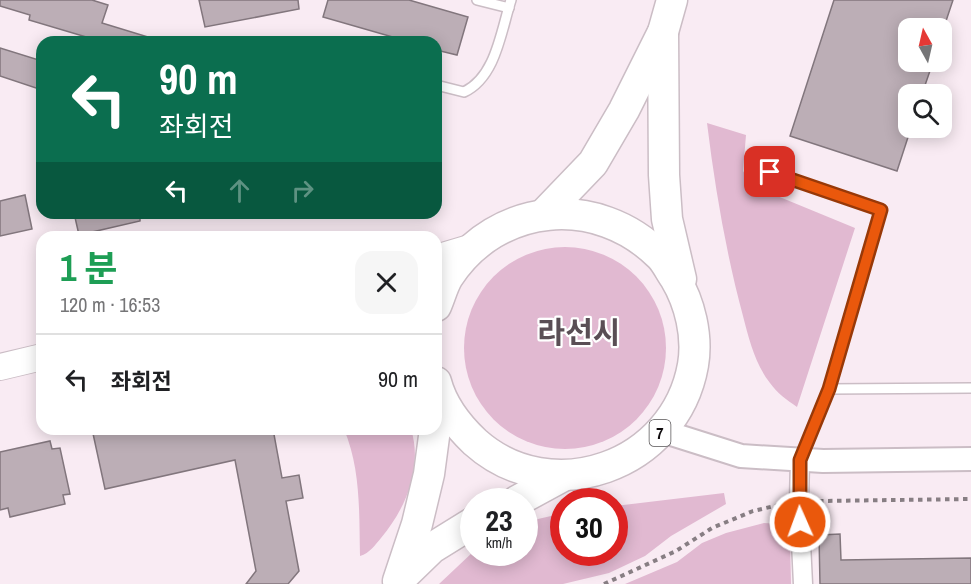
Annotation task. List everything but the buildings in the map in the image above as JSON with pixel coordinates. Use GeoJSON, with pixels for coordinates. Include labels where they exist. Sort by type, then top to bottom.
{"type":"FeatureCollection","features":[{"type":"Feature","properties":{"kind":"highway","name":"7"},"geometry":{"type":"LineString","coordinates":[[544,214],[593,163],[624,110],[663,32],[672,0]]}},
{"type":"Feature","properties":{"kind":"highway","name":"7"},"geometry":{"type":"LineString","coordinates":[[442,403],[460,428],[489,454],[524,471],[563,476],[600,470],[634,455],[662,431],[682,400],[693,365],[693,328],[667,219],[664,175],[663,32]]}},
{"type":"Feature","properties":{"kind":"highway","name":"7"},"geometry":{"type":"LineString","coordinates":[[442,292],[448,278],[473,247],[507,225],[544,214],[587,215],[627,230],[661,256],[684,292]]}},
{"type":"Feature","properties":{"kind":"highway"},"geometry":{"type":"LineString","coordinates":[[396,583],[417,524],[429,474],[434,435]]}},
{"type":"Feature","properties":{"kind":"highway","name":"7"},"geometry":{"type":"LineString","coordinates":[[538,490],[563,476]]}},
{"type":"Feature","properties":{"kind":"highway"},"geometry":{"type":"LineString","coordinates":[[396,583],[432,548],[460,531]]}},
{"type":"Feature","properties":{"kind":"main road"},"geometry":{"type":"LineString","coordinates":[[442,256],[473,247]]}},
{"type":"Feature","properties":{"kind":"main road"},"geometry":{"type":"LineString","coordinates":[[0,367],[36,358]]}},
{"type":"Feature","properties":{"kind":"street"},"geometry":{"type":"LineString","coordinates":[[662,431],[741,456],[823,461],[971,459]]}},
{"type":"Feature","properties":{"kind":"street"},"geometry":{"type":"LineString","coordinates":[[800,460],[798,501],[803,584]]}},
{"type":"Feature","properties":{"kind":"lane"},"geometry":{"type":"LineString","coordinates":[[442,87],[464,93],[475,88],[489,71],[510,4],[477,0]]}},
{"type":"Feature","properties":{"kind":"lane"},"geometry":{"type":"LineString","coordinates":[[770,172],[881,210],[829,389],[800,460]]}},
{"type":"Feature","properties":{"kind":"lane"},"geometry":{"type":"LineString","coordinates":[[829,389],[971,388]]}},
{"type":"Feature","properties":{"kind":"shaded area"},"geometry":{"type":"Polygon","coordinates":[[[707,123],[746,135],[743,171],[753,186],[855,228],[797,407],[770,383],[756,360],[750,342],[726,244],[707,123]]]}},
{"type":"Feature","properties":{"kind":"shaded area"},"geometry":{"type":"Polygon","coordinates":[[[555,247],[575,247],[604,254],[637,276],[659,309],[666,348],[659,387],[637,420],[604,442],[575,449],[555,449],[526,442],[493,420],[471,387],[464,358],[464,338],[471,309],[493,276],[526,254],[555,247]]]}},
{"type":"Feature","properties":{"kind":"shaded area"},"geometry":{"type":"Polygon","coordinates":[[[346,435],[412,435],[414,444],[413,473],[405,501],[381,538],[369,551],[360,556],[359,507],[350,444],[346,435]]]}},
{"type":"Feature","properties":{"kind":"shaded area"},"geometry":{"type":"Polygon","coordinates":[[[724,493],[726,504],[671,536],[645,556],[628,564],[628,504],[724,493]]]}},
{"type":"Feature","properties":{"kind":"shaded area"},"geometry":{"type":"Polygon","coordinates":[[[550,516],[550,566],[624,566],[609,573],[563,584],[439,584],[460,564],[538,566],[538,519],[550,516]]]}},
{"type":"Feature","properties":{"kind":"shaded area"},"geometry":{"type":"Polygon","coordinates":[[[764,523],[778,524],[790,539],[791,584],[625,584],[677,562],[702,543],[726,533],[764,523]]]}},
{"type":"Feature","properties":{"kind":"district","name":"라선시"},"geometry":{"type":"Point","coordinates":[579,333]}},
{"type":"Feature","properties":{"kind":"route"},"geometry":{"type":"LineString","coordinates":[[770,172],[881,210],[829,389],[800,460],[798,501],[800,522]]}}]}
